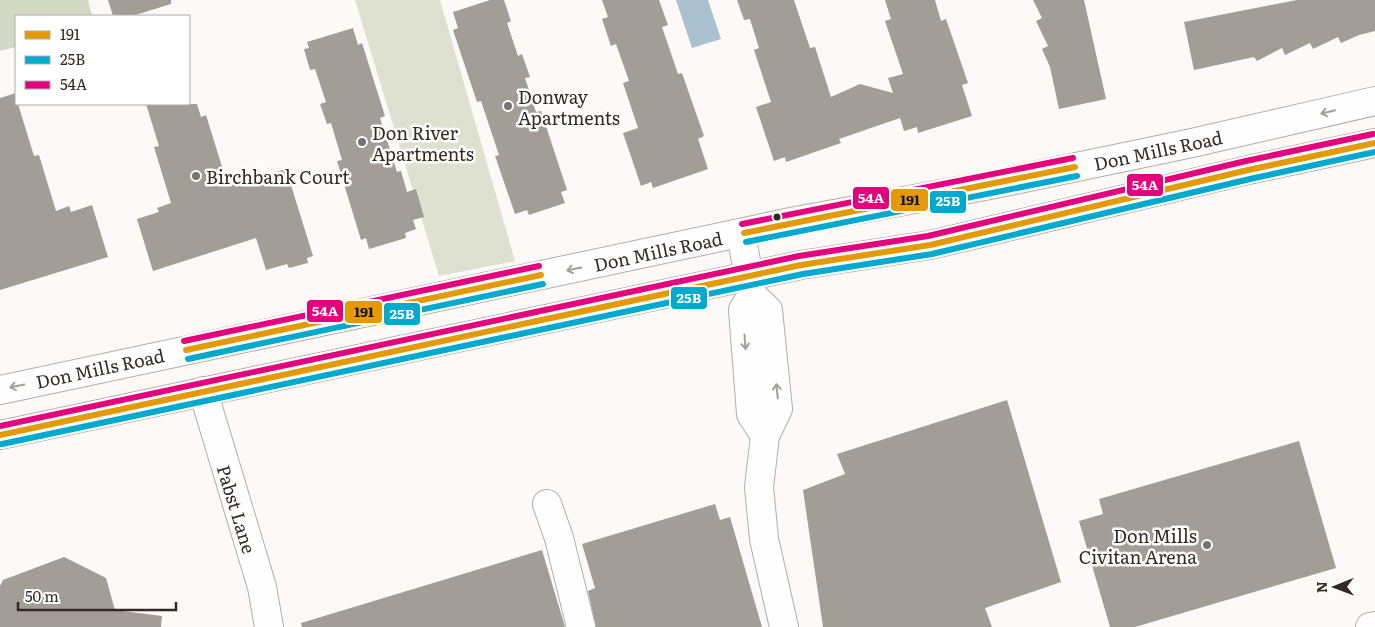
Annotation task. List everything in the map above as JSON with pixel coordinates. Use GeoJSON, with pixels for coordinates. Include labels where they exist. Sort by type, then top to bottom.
{"type":"FeatureCollection","features":[{"type":"Feature","properties":{"kind":"main road","name":"Don Mills Road"},"geometry":{"type":"LineString","coordinates":[[0,390],[742,233],[1183,145],[1375,101]]}},
{"type":"Feature","properties":{"kind":"main road"},"geometry":{"type":"LineString","coordinates":[[0,435],[203,391],[750,286],[801,265],[930,245],[1248,170],[1375,143]]}},
{"type":"Feature","properties":{"kind":"main road"},"geometry":{"type":"LineString","coordinates":[[742,233],[750,286],[768,310],[778,410],[765,436],[759,487],[764,539],[784,627]]}},
{"type":"Feature","properties":{"kind":"main road","name":"Pabst Lane"},"geometry":{"type":"LineString","coordinates":[[203,391],[262,587],[269,627]]}},
{"type":"Feature","properties":{"kind":"main road"},"geometry":{"type":"LineString","coordinates":[[547,504],[581,627]]}},
{"type":"Feature","properties":{"kind":"main road"},"geometry":{"type":"LineString","coordinates":[[1370,627],[1375,626]]}},
{"type":"Feature","properties":{"kind":"green space"},"geometry":{"type":"Polygon","coordinates":[[[0,0],[88,0],[92,15],[15,15],[15,47],[0,51],[0,0]]]}},
{"type":"Feature","properties":{"kind":"green space"},"geometry":{"type":"Polygon","coordinates":[[[355,0],[440,0],[515,261],[439,276],[355,0]]]}},
{"type":"Feature","properties":{"kind":"water"},"geometry":{"type":"Polygon","coordinates":[[[676,0],[708,0],[721,39],[692,48],[676,0]]]}},
{"type":"Feature","properties":{"kind":"building"},"geometry":{"type":"Polygon","coordinates":[[[108,0],[171,0],[171,4],[135,15],[113,15],[108,0]]]}},
{"type":"Feature","properties":{"kind":"building","name":"Donway Apartments"},"geometry":{"type":"Polygon","coordinates":[[[490,0],[504,0],[511,21],[507,23],[518,56],[522,54],[530,77],[525,78],[536,112],[541,111],[567,190],[561,192],[565,203],[529,215],[527,210],[515,214],[495,156],[499,155],[481,101],[477,102],[453,30],[458,28],[453,12],[490,0]]]}},
{"type":"Feature","properties":{"kind":"building"},"geometry":{"type":"Polygon","coordinates":[[[602,0],[659,0],[668,25],[662,27],[678,74],[682,73],[704,136],[698,139],[708,169],[653,188],[651,182],[641,186],[623,133],[638,128],[623,83],[629,81],[616,44],[611,46],[602,19],[608,17],[602,0]]]}},
{"type":"Feature","properties":{"kind":"building"},"geometry":{"type":"Polygon","coordinates":[[[737,0],[794,0],[810,48],[815,47],[831,97],[860,84],[893,93],[888,78],[903,74],[885,21],[891,19],[885,0],[935,0],[941,21],[946,19],[968,83],[962,85],[972,116],[918,133],[917,127],[904,131],[900,118],[839,139],[841,143],[786,162],[785,157],[774,161],[756,107],[771,102],[754,50],[759,48],[750,19],[744,20],[737,0]]]}},
{"type":"Feature","properties":{"kind":"building"},"geometry":{"type":"Polygon","coordinates":[[[1033,0],[1084,0],[1106,99],[1059,109],[1050,67],[1042,49],[1048,46],[1036,21],[1042,18],[1033,0]]]}},
{"type":"Feature","properties":{"kind":"building"},"geometry":{"type":"Polygon","coordinates":[[[1297,0],[1375,0],[1375,31],[1359,35],[1341,43],[1338,37],[1313,49],[1310,43],[1285,55],[1282,48],[1257,61],[1254,57],[1194,70],[1184,22],[1297,0]]]}},
{"type":"Feature","properties":{"kind":"building","name":"Don River Apartments"},"geometry":{"type":"Polygon","coordinates":[[[353,28],[358,45],[362,43],[385,116],[380,118],[397,172],[401,171],[407,192],[416,189],[424,217],[413,220],[416,229],[405,233],[406,238],[369,249],[366,238],[361,240],[337,161],[342,160],[331,123],[327,124],[320,104],[326,102],[315,69],[310,70],[304,49],[309,48],[307,42],[353,28]]]}},
{"type":"Feature","properties":{"kind":"building"},"geometry":{"type":"Polygon","coordinates":[[[15,93],[15,105],[18,105],[34,156],[39,155],[56,211],[69,206],[71,212],[92,205],[108,257],[0,290],[0,98],[15,93]]]}},
{"type":"Feature","properties":{"kind":"building","name":"Birchbank Court"},"geometry":{"type":"Polygon","coordinates":[[[197,104],[201,117],[206,115],[228,186],[286,169],[313,256],[307,258],[308,263],[289,268],[287,264],[266,270],[256,238],[153,271],[137,219],[159,212],[157,208],[171,203],[154,147],[159,146],[146,105],[197,104]]]}},
{"type":"Feature","properties":{"kind":"building"},"geometry":{"type":"Polygon","coordinates":[[[1007,400],[1061,582],[985,608],[992,627],[823,627],[803,490],[845,474],[837,454],[1007,400]]]}},
{"type":"Feature","properties":{"kind":"building","name":"Don Mills Civitan Arena"},"geometry":{"type":"Polygon","coordinates":[[[1299,441],[1336,568],[1135,627],[1110,627],[1079,521],[1103,514],[1099,499],[1299,441]]]}},
{"type":"Feature","properties":{"kind":"building"},"geometry":{"type":"Polygon","coordinates":[[[715,504],[720,520],[730,517],[762,627],[596,627],[588,591],[595,588],[582,544],[715,504]]]}},
{"type":"Feature","properties":{"kind":"building"},"geometry":{"type":"Polygon","coordinates":[[[542,550],[565,627],[302,627],[301,623],[542,550]]]}},
{"type":"Feature","properties":{"kind":"building"},"geometry":{"type":"Polygon","coordinates":[[[64,557],[106,578],[115,610],[162,616],[161,627],[0,627],[0,586],[3,580],[64,557]]]}},
{"type":"Feature","properties":{"kind":"transit line","name":"54A"},"geometry":{"type":"LineString","coordinates":[[0,426],[799,256],[928,236],[1246,161],[1373,134]]}},
{"type":"Feature","properties":{"kind":"transit line","name":"191"},"geometry":{"type":"LineString","coordinates":[[0,435],[801,265],[930,245],[1248,170],[1375,143]]}},
{"type":"Feature","properties":{"kind":"transit line","name":"25B"},"geometry":{"type":"LineString","coordinates":[[2,444],[803,274],[932,254],[1250,179],[1375,152]]}},
{"type":"Feature","properties":{"kind":"transit line","name":"54A"},"geometry":{"type":"LineString","coordinates":[[742,224],[1073,158]]}},
{"type":"Feature","properties":{"kind":"transit line","name":"191"},"geometry":{"type":"LineString","coordinates":[[744,233],[1075,167]]}},
{"type":"Feature","properties":{"kind":"transit line","name":"25B"},"geometry":{"type":"LineString","coordinates":[[746,242],[1077,176]]}},
{"type":"Feature","properties":{"kind":"transit line","name":"54A"},"geometry":{"type":"LineString","coordinates":[[184,341],[539,266]]}},
{"type":"Feature","properties":{"kind":"transit line","name":"191"},"geometry":{"type":"LineString","coordinates":[[186,350],[541,275]]}},
{"type":"Feature","properties":{"kind":"transit line","name":"25B"},"geometry":{"type":"LineString","coordinates":[[188,359],[543,284]]}},
{"type":"Feature","properties":{"kind":"place","name":"Donway Apartments"},"geometry":{"type":"Point","coordinates":[508,106]}},
{"type":"Feature","properties":{"kind":"place","name":"Don River Apartments"},"geometry":{"type":"Point","coordinates":[362,142]}},
{"type":"Feature","properties":{"kind":"place","name":"Birchbank Court"},"geometry":{"type":"Point","coordinates":[196,176]}},
{"type":"Feature","properties":{"kind":"place","name":"Don Mills Civitan Arena"},"geometry":{"type":"Point","coordinates":[1207,545]}}]}
